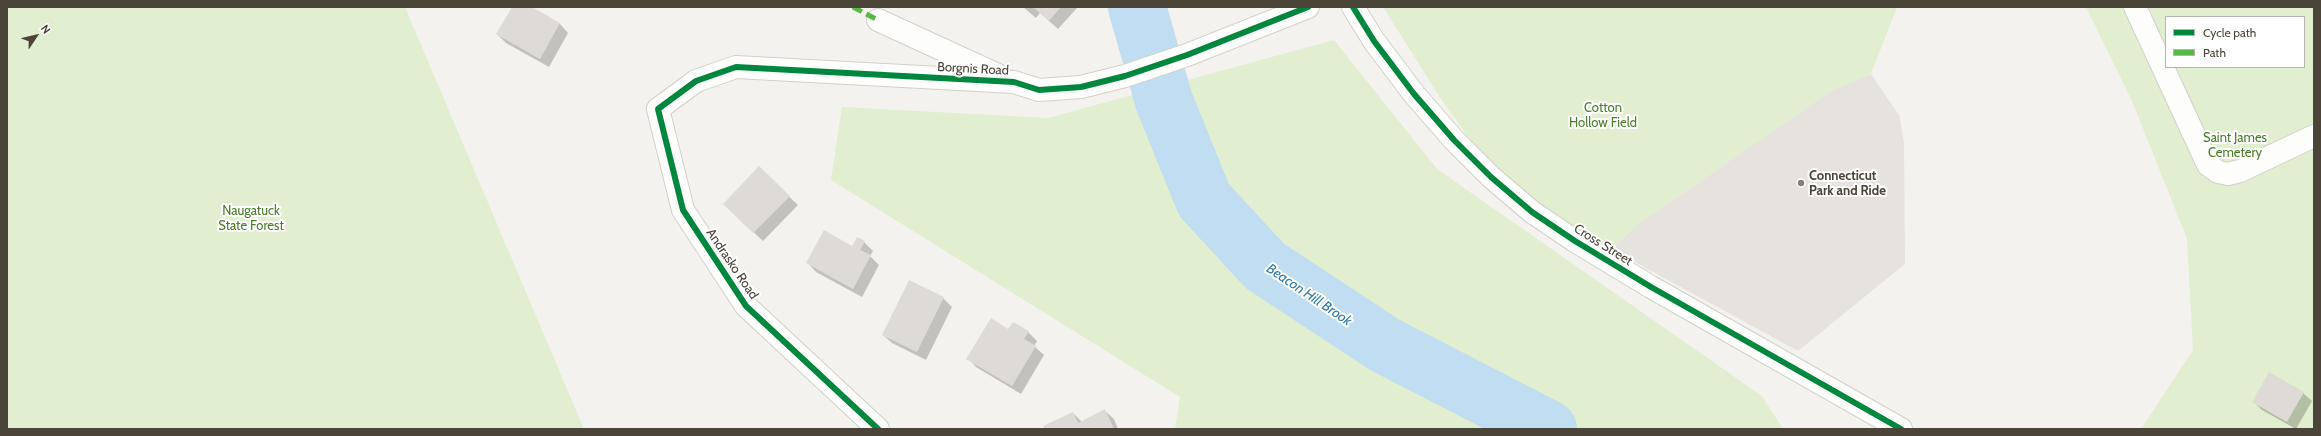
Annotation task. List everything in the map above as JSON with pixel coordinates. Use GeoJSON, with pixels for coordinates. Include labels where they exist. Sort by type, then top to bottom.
{"type":"FeatureCollection","features":[{"type":"Feature","properties":{"kind":"street","name":"Borgnis Road"},"geometry":{"type":"LineString","coordinates":[[658,110],[696,81],[736,67],[1014,82],[1039,90],[1081,87],[1125,76],[1187,55],[1308,7]]}},
{"type":"Feature","properties":{"kind":"street","name":"Cross Street"},"geometry":{"type":"LineString","coordinates":[[1352,7],[1374,41],[1414,94],[1449,134],[1491,177],[1532,212],[1575,242],[1651,287],[1901,429]]}},
{"type":"Feature","properties":{"kind":"street"},"geometry":{"type":"LineString","coordinates":[[2135,7],[2208,165],[2218,172],[2228,174],[2240,171],[2314,136]]}},
{"type":"Feature","properties":{"kind":"street"},"geometry":{"type":"LineString","coordinates":[[878,20],[1014,82]]}},
{"type":"Feature","properties":{"kind":"street","name":"Andrasko Road"},"geometry":{"type":"LineString","coordinates":[[658,110],[683,210],[746,306],[878,429]]}},
{"type":"Feature","properties":{"kind":"green space","name":"Naugatuck State Forest"},"geometry":{"type":"Polygon","coordinates":[[[7,7],[405,7],[584,429],[7,429],[7,7]]]}},
{"type":"Feature","properties":{"kind":"green space","name":"Cotton Hollow Field"},"geometry":{"type":"Polygon","coordinates":[[[1383,7],[1897,7],[1871,74],[1832,90],[1637,225],[1611,249],[1532,200],[1474,145],[1441,99],[1383,7]]]}},
{"type":"Feature","properties":{"kind":"green space","name":"Saint James Cemetery"},"geometry":{"type":"Polygon","coordinates":[[[2086,7],[2314,7],[2314,429],[2141,429],[2193,350],[2187,239],[2132,101],[2086,7]]]}},
{"type":"Feature","properties":{"kind":"green space"},"geometry":{"type":"Polygon","coordinates":[[[1334,40],[1437,169],[1762,396],[1783,429],[1175,429],[1180,397],[831,180],[842,107],[1048,118],[1334,40]]]}},
{"type":"Feature","properties":{"kind":"shaded area","name":"Connecticut Park and Ride"},"geometry":{"type":"Polygon","coordinates":[[[1871,74],[1899,115],[1904,142],[1905,264],[1798,351],[1611,249],[1637,225],[1832,90],[1871,74]]]}},
{"type":"Feature","properties":{"kind":"building"},"geometry":{"type":"Polygon","coordinates":[[[512,7],[532,7],[560,23],[540,59],[496,34],[512,7]]]}},
{"type":"Feature","properties":{"kind":"building"},"geometry":{"type":"Polygon","coordinates":[[[1033,7],[1061,7],[1049,21],[1033,7]]]}},
{"type":"Feature","properties":{"kind":"building"},"geometry":{"type":"Polygon","coordinates":[[[759,166],[790,196],[753,233],[723,204],[759,166]]]}},
{"type":"Feature","properties":{"kind":"building"},"geometry":{"type":"Polygon","coordinates":[[[824,230],[852,246],[857,237],[865,241],[860,250],[871,255],[853,289],[806,263],[824,230]]]}},
{"type":"Feature","properties":{"kind":"building"},"geometry":{"type":"Polygon","coordinates":[[[909,280],[944,297],[917,352],[882,335],[909,280]]]}},
{"type":"Feature","properties":{"kind":"building"},"geometry":{"type":"Polygon","coordinates":[[[991,318],[1008,329],[1013,322],[1029,331],[1024,339],[1036,346],[1012,386],[966,359],[991,318]]]}},
{"type":"Feature","properties":{"kind":"building"},"geometry":{"type":"Polygon","coordinates":[[[2269,372],[2304,392],[2287,422],[2252,402],[2269,372]]]}},
{"type":"Feature","properties":{"kind":"building"},"geometry":{"type":"Polygon","coordinates":[[[1105,409],[1114,429],[1045,429],[1043,426],[1073,412],[1078,423],[1105,409]]]}},
{"type":"Feature","properties":{"kind":"waterway","name":"Beacon Hill Brook"},"geometry":{"type":"LineString","coordinates":[[1137,7],[1164,101],[1204,200],[1265,266],[1385,345],[1548,429]]}},
{"type":"Feature","properties":{"kind":"marked path"},"geometry":{"type":"LineString","coordinates":[[853,7],[878,20]]}},
{"type":"Feature","properties":{"kind":"cycle path"},"geometry":{"type":"LineString","coordinates":[[878,429],[746,306],[683,210],[658,109],[696,81],[736,67],[1014,82],[1039,90],[1081,87],[1125,76],[1187,55],[1308,7]]}},
{"type":"Feature","properties":{"kind":"cycle path"},"geometry":{"type":"LineString","coordinates":[[1353,7],[1374,41],[1414,94],[1454,140],[1491,177],[1532,212],[1575,241],[1651,287],[1901,429]]}},
{"type":"Feature","properties":{"kind":"place","name":"Connecticut Park and Ride"},"geometry":{"type":"Point","coordinates":[1801,183]}}]}
